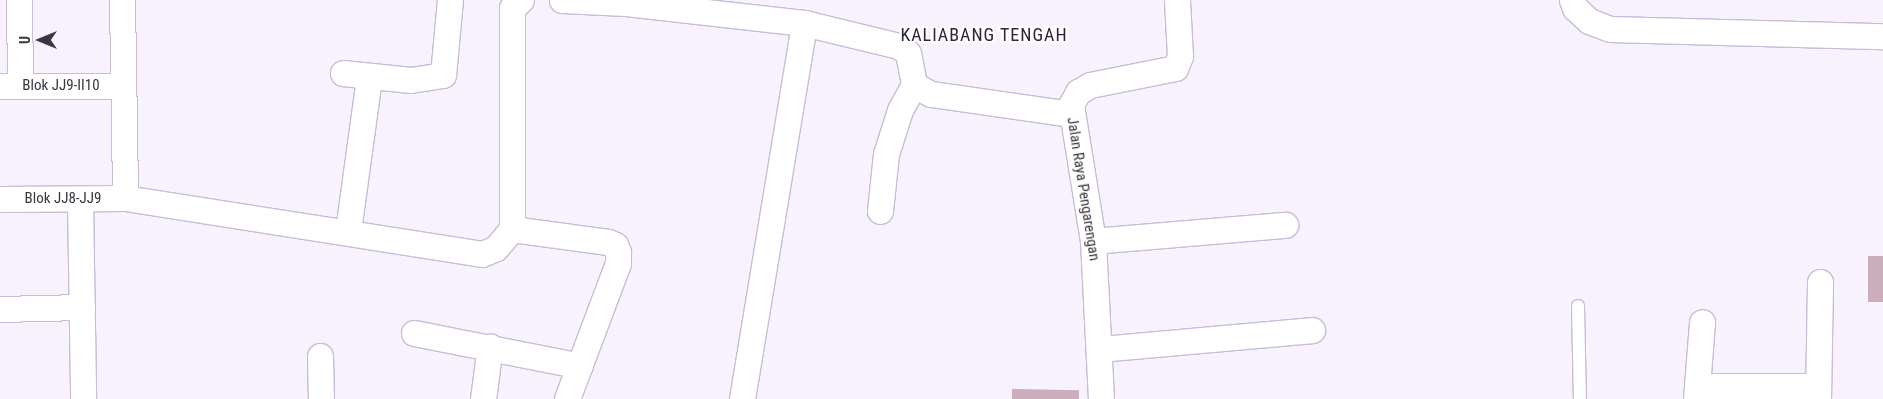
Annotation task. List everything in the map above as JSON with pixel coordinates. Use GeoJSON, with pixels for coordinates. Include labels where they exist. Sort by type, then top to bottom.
{"type":"FeatureCollection","features":[{"type":"Feature","properties":{"kind":"street"},"geometry":{"type":"LineString","coordinates":[[10,86],[19,0]]}},
{"type":"Feature","properties":{"kind":"street"},"geometry":{"type":"LineString","coordinates":[[122,0],[125,198]]}},
{"type":"Feature","properties":{"kind":"street"},"geometry":{"type":"LineString","coordinates":[[343,73],[411,80],[442,75],[450,0]]}},
{"type":"Feature","properties":{"kind":"street"},"geometry":{"type":"LineString","coordinates":[[521,0],[512,8],[512,229],[608,242],[614,245],[618,252],[618,262],[567,399]]}},
{"type":"Feature","properties":{"kind":"street"},"geometry":{"type":"LineString","coordinates":[[562,0],[626,2],[804,23],[899,46],[908,53],[914,85],[900,110],[886,154],[880,211]]}},
{"type":"Feature","properties":{"kind":"street","name":"Jalan Raya Pengarengan"},"geometry":{"type":"LineString","coordinates":[[1101,399],[1100,349],[1093,241],[1071,105],[1078,92],[1090,85],[1175,68],[1180,56],[1177,0]]}},
{"type":"Feature","properties":{"kind":"street"},"geometry":{"type":"LineString","coordinates":[[1572,0],[1575,8],[1589,21],[1610,29],[1883,36]]}},
{"type":"Feature","properties":{"kind":"street"},"geometry":{"type":"LineString","coordinates":[[742,399],[804,23]]}},
{"type":"Feature","properties":{"kind":"street"},"geometry":{"type":"LineString","coordinates":[[348,231],[369,77]]}},
{"type":"Feature","properties":{"kind":"street"},"geometry":{"type":"LineString","coordinates":[[914,85],[931,94],[1072,114]]}},
{"type":"Feature","properties":{"kind":"street","name":"Blok JJ9-II10"},"geometry":{"type":"LineString","coordinates":[[10,86],[122,86]]}},
{"type":"Feature","properties":{"kind":"street","name":"Blok JJ8-JJ9"},"geometry":{"type":"LineString","coordinates":[[0,199],[125,198],[348,231],[482,254],[496,248],[512,229]]}},
{"type":"Feature","properties":{"kind":"street"},"geometry":{"type":"LineString","coordinates":[[80,199],[83,399]]}},
{"type":"Feature","properties":{"kind":"street"},"geometry":{"type":"LineString","coordinates":[[1093,241],[1285,225]]}},
{"type":"Feature","properties":{"kind":"street"},"geometry":{"type":"LineString","coordinates":[[1702,322],[1697,392],[1818,393],[1820,282]]}},
{"type":"Feature","properties":{"kind":"street"},"geometry":{"type":"LineString","coordinates":[[0,309],[82,307]]}},
{"type":"Feature","properties":{"kind":"street"},"geometry":{"type":"LineString","coordinates":[[1100,349],[1312,330]]}},
{"type":"Feature","properties":{"kind":"street"},"geometry":{"type":"LineString","coordinates":[[414,332],[490,346],[580,366]]}},
{"type":"Feature","properties":{"kind":"street"},"geometry":{"type":"LineString","coordinates":[[483,399],[490,346]]}},
{"type":"Feature","properties":{"kind":"street"},"geometry":{"type":"LineString","coordinates":[[320,356],[321,399]]}},
{"type":"Feature","properties":{"kind":"lane"},"geometry":{"type":"LineString","coordinates":[[1578,306],[1580,399]]}},
{"type":"Feature","properties":{"kind":"building"},"geometry":{"type":"Polygon","coordinates":[[[1868,256],[1883,256],[1883,302],[1868,302],[1868,256]]]}},
{"type":"Feature","properties":{"kind":"building"},"geometry":{"type":"Polygon","coordinates":[[[1012,389],[1079,390],[1079,399],[1012,399],[1012,389]]]}},
{"type":"Feature","properties":{"kind":"district","name":"KALIABANG TENGAH"},"geometry":{"type":"Point","coordinates":[984,35]}}]}
